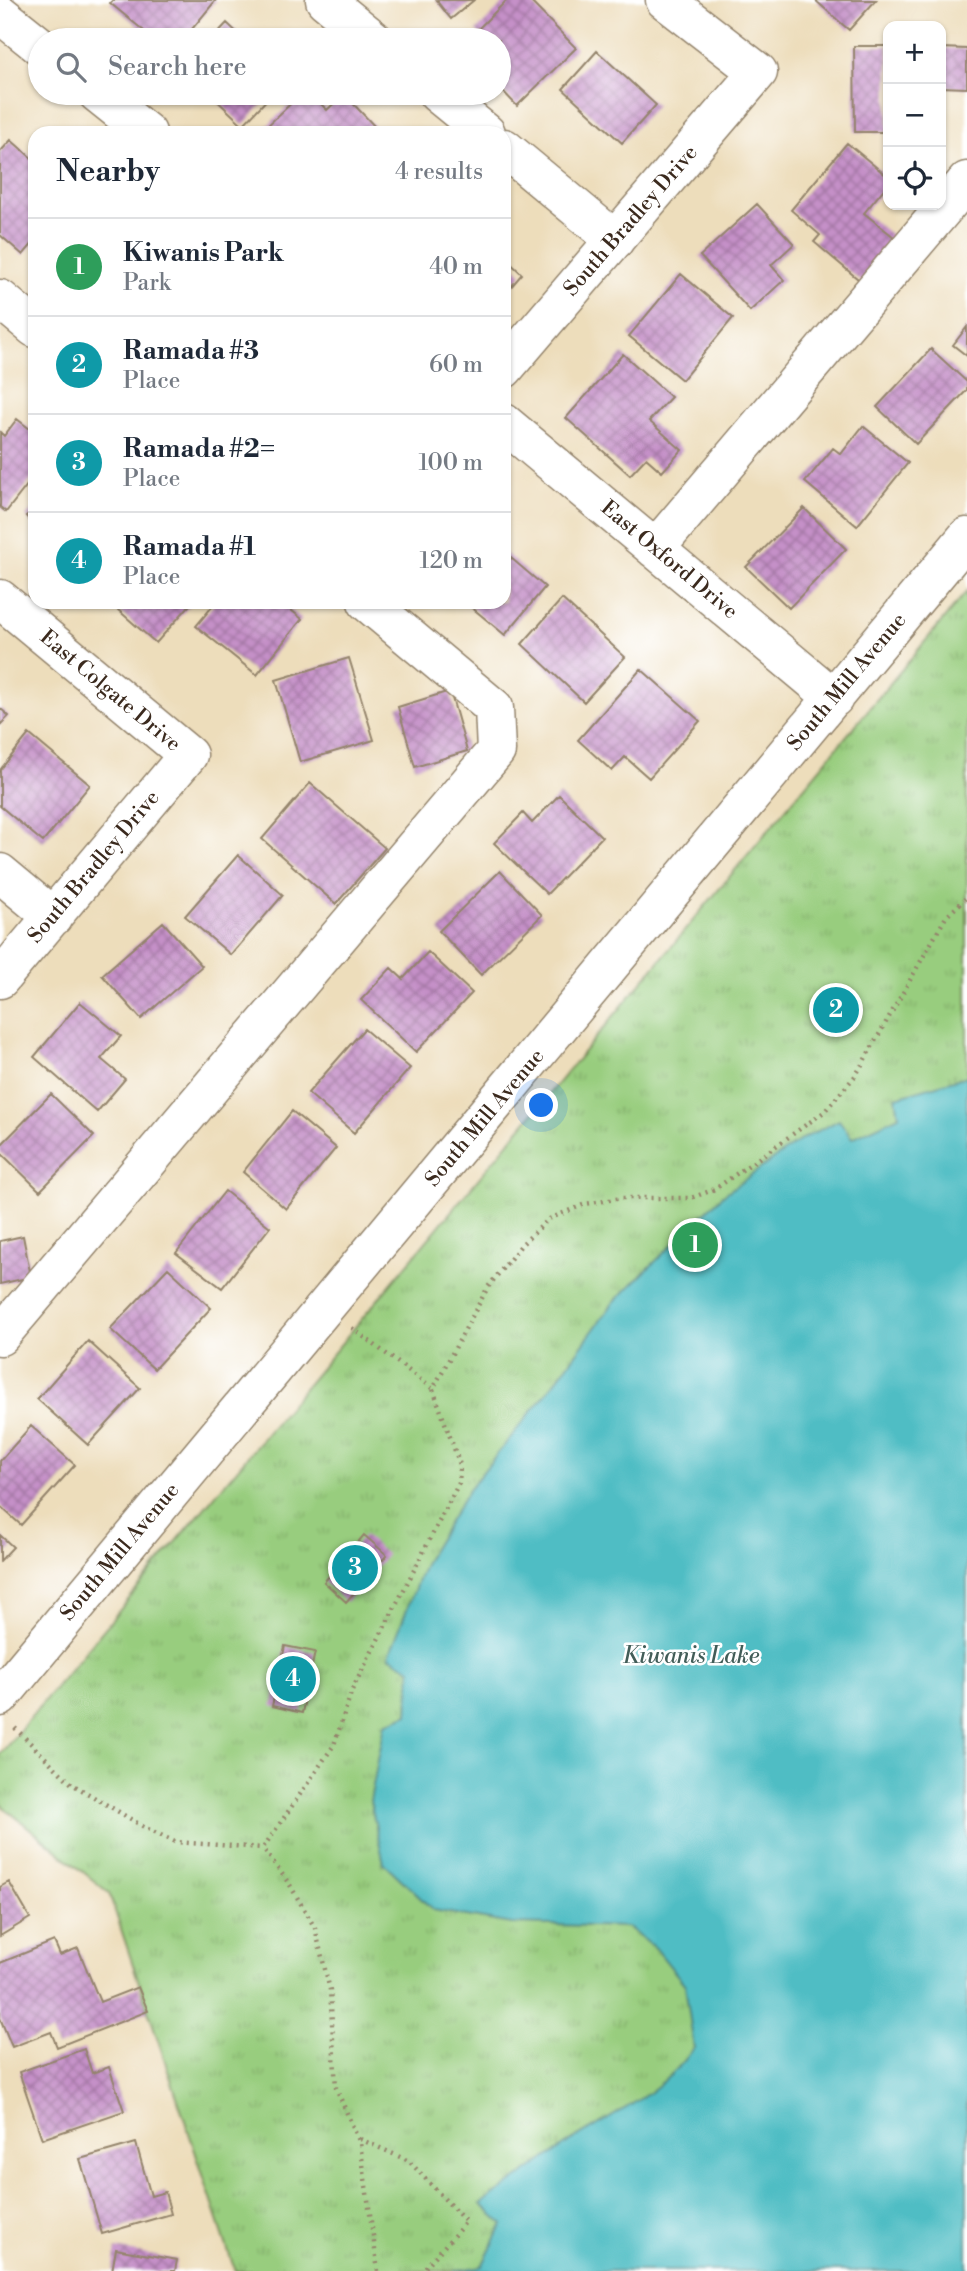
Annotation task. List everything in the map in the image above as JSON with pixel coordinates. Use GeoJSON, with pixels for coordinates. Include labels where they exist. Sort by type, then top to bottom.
{"type":"FeatureCollection","features":[{"type":"Feature","properties":{"kind":"street"},"geometry":{"type":"LineString","coordinates":[[326,0],[360,28]]}},
{"type":"Feature","properties":{"kind":"street","name":"South Bradley Drive"},"geometry":{"type":"LineString","coordinates":[[511,361],[758,72],[665,0]]}},
{"type":"Feature","properties":{"kind":"street"},"geometry":{"type":"LineString","coordinates":[[0,14],[28,36]]}},
{"type":"Feature","properties":{"kind":"street"},"geometry":{"type":"LineString","coordinates":[[112,105],[138,126]]}},
{"type":"Feature","properties":{"kind":"street"},"geometry":{"type":"LineString","coordinates":[[452,105],[477,126]]}},
{"type":"Feature","properties":{"kind":"street"},"geometry":{"type":"LineString","coordinates":[[511,154],[615,240]]}},
{"type":"Feature","properties":{"kind":"street"},"geometry":{"type":"LineString","coordinates":[[655,549],[967,181]]}},
{"type":"Feature","properties":{"kind":"street"},"geometry":{"type":"LineString","coordinates":[[0,299],[28,322]]}},
{"type":"Feature","properties":{"kind":"street","name":"East Oxford Drive"},"geometry":{"type":"LineString","coordinates":[[511,429],[834,698]]}},
{"type":"Feature","properties":{"kind":"street","name":"South Mill Avenue"},"geometry":{"type":"LineString","coordinates":[[4,1708],[325,1309],[967,537]]}},
{"type":"Feature","properties":{"kind":"street","name":"East Colgate Drive"},"geometry":{"type":"LineString","coordinates":[[0,599],[188,755]]}},
{"type":"Feature","properties":{"kind":"street"},"geometry":{"type":"LineString","coordinates":[[0,1336],[496,751],[494,708],[374,609]]}},
{"type":"Feature","properties":{"kind":"street","name":"South Bradley Drive"},"geometry":{"type":"LineString","coordinates":[[0,979],[188,755]]}},
{"type":"Feature","properties":{"kind":"street"},"geometry":{"type":"LineString","coordinates":[[0,873],[53,917]]}},
{"type":"Feature","properties":{"kind":"path"},"geometry":{"type":"LineString","coordinates":[[433,1389],[488,1287],[522,1244],[549,1219],[585,1204],[622,1198],[691,1198],[715,1189],[824,1112],[856,1075],[946,917],[967,897]]}},
{"type":"Feature","properties":{"kind":"path"},"geometry":{"type":"LineString","coordinates":[[263,1848],[334,1745],[352,1690],[459,1483],[460,1465],[433,1389],[325,1309]]}},
{"type":"Feature","properties":{"kind":"path"},"geometry":{"type":"LineString","coordinates":[[4,1708],[72,1784],[144,1827],[176,1842],[263,1848],[290,1885],[314,1928],[330,1990],[336,2088],[359,2139],[378,2271]]}},
{"type":"Feature","properties":{"kind":"path"},"geometry":{"type":"LineString","coordinates":[[359,2139],[409,2161],[452,2203],[466,2222],[422,2271]]}},
{"type":"Feature","properties":{"kind":"green space"},"geometry":{"type":"Polygon","coordinates":[[[967,591],[967,2271],[235,2271],[109,1893],[0,1804],[0,1754],[967,591]]]}},
{"type":"Feature","properties":{"kind":"water","name":"Kiwanis Lake"},"geometry":{"type":"Polygon","coordinates":[[[967,1076],[967,2271],[454,2271],[482,2266],[503,2224],[481,2204],[570,2142],[653,2090],[682,2064],[694,2048],[685,1985],[657,1950],[628,1927],[512,1924],[433,1910],[384,1863],[370,1801],[385,1724],[408,1714],[411,1669],[389,1656],[425,1562],[469,1489],[553,1385],[614,1302],[723,1195],[802,1139],[839,1120],[852,1138],[899,1116],[896,1097],[967,1076]]]}},
{"type":"Feature","properties":{"kind":"building"},"geometry":{"type":"Polygon","coordinates":[[[113,0],[216,0],[193,28],[140,28],[110,3],[113,0]]]}},
{"type":"Feature","properties":{"kind":"building"},"geometry":{"type":"Polygon","coordinates":[[[436,0],[474,0],[451,19],[436,0]]]}},
{"type":"Feature","properties":{"kind":"building"},"geometry":{"type":"Polygon","coordinates":[[[507,0],[529,0],[576,48],[517,106],[511,100],[511,28],[479,28],[507,0]]]}},
{"type":"Feature","properties":{"kind":"building"},"geometry":{"type":"Polygon","coordinates":[[[815,0],[876,0],[849,30],[815,0]]]}},
{"type":"Feature","properties":{"kind":"building"},"geometry":{"type":"Polygon","coordinates":[[[854,46],[883,46],[883,132],[855,132],[854,46]]]}},
{"type":"Feature","properties":{"kind":"building"},"geometry":{"type":"Polygon","coordinates":[[[946,48],[967,49],[967,88],[946,87],[946,48]]]}},
{"type":"Feature","properties":{"kind":"building"},"geometry":{"type":"Polygon","coordinates":[[[597,51],[656,105],[622,143],[563,89],[597,51]]]}},
{"type":"Feature","properties":{"kind":"building"},"geometry":{"type":"Polygon","coordinates":[[[222,105],[262,105],[243,125],[222,105]]]}},
{"type":"Feature","properties":{"kind":"building"},"geometry":{"type":"Polygon","coordinates":[[[289,105],[322,105],[327,110],[332,105],[354,105],[374,126],[267,126],[289,105]]]}},
{"type":"Feature","properties":{"kind":"building"},"geometry":{"type":"Polygon","coordinates":[[[11,140],[28,155],[28,249],[23,255],[0,235],[0,152],[11,140]]]}},
{"type":"Feature","properties":{"kind":"building"},"geometry":{"type":"Polygon","coordinates":[[[847,143],[883,173],[883,190],[864,213],[900,242],[864,284],[814,242],[820,235],[791,210],[847,143]]]}},
{"type":"Feature","properties":{"kind":"building"},"geometry":{"type":"Polygon","coordinates":[[[757,204],[794,244],[771,265],[784,280],[750,311],[700,256],[757,204]]]}},
{"type":"Feature","properties":{"kind":"building"},"geometry":{"type":"Polygon","coordinates":[[[511,264],[522,274],[511,287],[511,264]]]}},
{"type":"Feature","properties":{"kind":"building"},"geometry":{"type":"Polygon","coordinates":[[[681,274],[733,318],[682,380],[629,336],[681,274]]]}},
{"type":"Feature","properties":{"kind":"building"},"geometry":{"type":"Polygon","coordinates":[[[967,327],[967,356],[953,345],[967,327]]]}},
{"type":"Feature","properties":{"kind":"building"},"geometry":{"type":"Polygon","coordinates":[[[931,349],[967,382],[967,390],[916,444],[877,407],[931,349]]]}},
{"type":"Feature","properties":{"kind":"building"},"geometry":{"type":"Polygon","coordinates":[[[623,354],[671,397],[649,421],[682,450],[662,472],[646,458],[630,475],[566,418],[623,354]]]}},
{"type":"Feature","properties":{"kind":"building"},"geometry":{"type":"Polygon","coordinates":[[[17,419],[28,428],[28,484],[6,512],[0,507],[0,432],[4,436],[17,419]]]}},
{"type":"Feature","properties":{"kind":"building"},"geometry":{"type":"Polygon","coordinates":[[[863,426],[908,463],[857,526],[805,482],[833,448],[841,454],[863,426]]]}},
{"type":"Feature","properties":{"kind":"building"},"geometry":{"type":"Polygon","coordinates":[[[804,508],[846,549],[789,608],[746,567],[804,508]]]}},
{"type":"Feature","properties":{"kind":"building"},"geometry":{"type":"Polygon","coordinates":[[[511,558],[545,587],[505,635],[473,609],[511,609],[511,558]]]}},
{"type":"Feature","properties":{"kind":"building"},"geometry":{"type":"Polygon","coordinates":[[[562,599],[625,657],[584,702],[522,644],[562,599]]]}},
{"type":"Feature","properties":{"kind":"building"},"geometry":{"type":"Polygon","coordinates":[[[117,609],[186,609],[156,643],[117,609]]]}},
{"type":"Feature","properties":{"kind":"building"},"geometry":{"type":"Polygon","coordinates":[[[210,609],[290,609],[302,619],[257,675],[196,626],[210,609]]]}},
{"type":"Feature","properties":{"kind":"building"},"geometry":{"type":"Polygon","coordinates":[[[349,658],[374,740],[300,762],[276,680],[349,658]]]}},
{"type":"Feature","properties":{"kind":"building"},"geometry":{"type":"Polygon","coordinates":[[[641,669],[700,721],[649,778],[625,757],[612,771],[578,740],[641,669]]]}},
{"type":"Feature","properties":{"kind":"building"},"geometry":{"type":"Polygon","coordinates":[[[450,691],[467,751],[415,767],[398,707],[450,691]]]}},
{"type":"Feature","properties":{"kind":"building"},"geometry":{"type":"Polygon","coordinates":[[[0,708],[9,716],[0,725],[0,708]]]}},
{"type":"Feature","properties":{"kind":"building"},"geometry":{"type":"Polygon","coordinates":[[[29,734],[90,785],[43,842],[0,806],[0,770],[29,734]]]}},
{"type":"Feature","properties":{"kind":"building"},"geometry":{"type":"Polygon","coordinates":[[[310,783],[385,848],[336,904],[262,839],[310,783]]]}},
{"type":"Feature","properties":{"kind":"building"},"geometry":{"type":"Polygon","coordinates":[[[559,795],[602,837],[547,894],[494,843],[523,813],[532,823],[559,795]]]}},
{"type":"Feature","properties":{"kind":"building"},"geometry":{"type":"Polygon","coordinates":[[[238,855],[283,895],[231,955],[185,916],[238,855]]]}},
{"type":"Feature","properties":{"kind":"building"},"geometry":{"type":"Polygon","coordinates":[[[500,871],[542,915],[481,975],[439,931],[500,871]]]}},
{"type":"Feature","properties":{"kind":"building"},"geometry":{"type":"Polygon","coordinates":[[[163,922],[202,966],[141,1019],[102,975],[163,922]]]}},
{"type":"Feature","properties":{"kind":"building"},"geometry":{"type":"Polygon","coordinates":[[[428,952],[472,993],[416,1052],[361,1000],[391,968],[403,979],[428,952]]]}},
{"type":"Feature","properties":{"kind":"building"},"geometry":{"type":"Polygon","coordinates":[[[835,990],[857,1010],[838,1031],[816,1011],[835,990]]]}},
{"type":"Feature","properties":{"kind":"building"},"geometry":{"type":"Polygon","coordinates":[[[80,1002],[121,1036],[101,1059],[125,1079],[97,1112],[34,1057],[80,1002]]]}},
{"type":"Feature","properties":{"kind":"building"},"geometry":{"type":"Polygon","coordinates":[[[364,1029],[410,1068],[354,1133],[308,1093],[364,1029]]]}},
{"type":"Feature","properties":{"kind":"building"},"geometry":{"type":"Polygon","coordinates":[[[51,1094],[94,1136],[40,1191],[0,1152],[0,1146],[51,1094]]]}},
{"type":"Feature","properties":{"kind":"building"},"geometry":{"type":"Polygon","coordinates":[[[292,1111],[336,1148],[286,1209],[243,1172],[292,1111]]]}},
{"type":"Feature","properties":{"kind":"building"},"geometry":{"type":"Polygon","coordinates":[[[225,1191],[270,1227],[222,1288],[176,1253],[225,1191]]]}},
{"type":"Feature","properties":{"kind":"building"},"geometry":{"type":"Polygon","coordinates":[[[23,1236],[31,1277],[0,1284],[0,1241],[23,1236]]]}},
{"type":"Feature","properties":{"kind":"building"},"geometry":{"type":"Polygon","coordinates":[[[168,1268],[211,1308],[154,1369],[110,1329],[168,1268]]]}},
{"type":"Feature","properties":{"kind":"building"},"geometry":{"type":"Polygon","coordinates":[[[88,1341],[140,1388],[88,1445],[37,1399],[88,1341]]]}},
{"type":"Feature","properties":{"kind":"building"},"geometry":{"type":"Polygon","coordinates":[[[31,1426],[75,1465],[21,1525],[0,1506],[0,1461],[31,1426]]]}},
{"type":"Feature","properties":{"kind":"building"},"geometry":{"type":"Polygon","coordinates":[[[0,1535],[13,1547],[0,1561],[0,1535]]]}},
{"type":"Feature","properties":{"kind":"building"},"geometry":{"type":"Polygon","coordinates":[[[364,1535],[387,1555],[346,1602],[324,1582],[364,1535]]]}},
{"type":"Feature","properties":{"kind":"building"},"geometry":{"type":"Polygon","coordinates":[[[285,1646],[315,1652],[302,1713],[272,1706],[285,1646]]]}},
{"type":"Feature","properties":{"kind":"building"},"geometry":{"type":"Polygon","coordinates":[[[9,1882],[30,1918],[0,1936],[0,1887],[9,1882]]]}},
{"type":"Feature","properties":{"kind":"building"},"geometry":{"type":"Polygon","coordinates":[[[54,1941],[60,1955],[78,1948],[100,2002],[138,1987],[148,2011],[57,2047],[51,2032],[12,2047],[0,2018],[0,1963],[54,1941]]]}},
{"type":"Feature","properties":{"kind":"building"},"geometry":{"type":"Polygon","coordinates":[[[84,2049],[92,2073],[109,2067],[124,2111],[42,2139],[19,2072],[84,2049]]]}},
{"type":"Feature","properties":{"kind":"building"},"geometry":{"type":"Polygon","coordinates":[[[136,2143],[151,2196],[165,2192],[171,2214],[102,2234],[80,2159],[136,2143]]]}},
{"type":"Feature","properties":{"kind":"building"},"geometry":{"type":"Polygon","coordinates":[[[116,2249],[177,2260],[175,2271],[112,2271],[116,2249]]]}},
{"type":"Feature","properties":{"kind":"place","name":"Ramada #3"},"geometry":{"type":"Point","coordinates":[836,1010]}},
{"type":"Feature","properties":{"kind":"place","name":"Kiwanis Park"},"geometry":{"type":"Point","coordinates":[695,1245]}},
{"type":"Feature","properties":{"kind":"place","name":"Ramada #2="},"geometry":{"type":"Point","coordinates":[355,1568]}},
{"type":"Feature","properties":{"kind":"place","name":"Ramada #1"},"geometry":{"type":"Point","coordinates":[293,1679]}}]}
